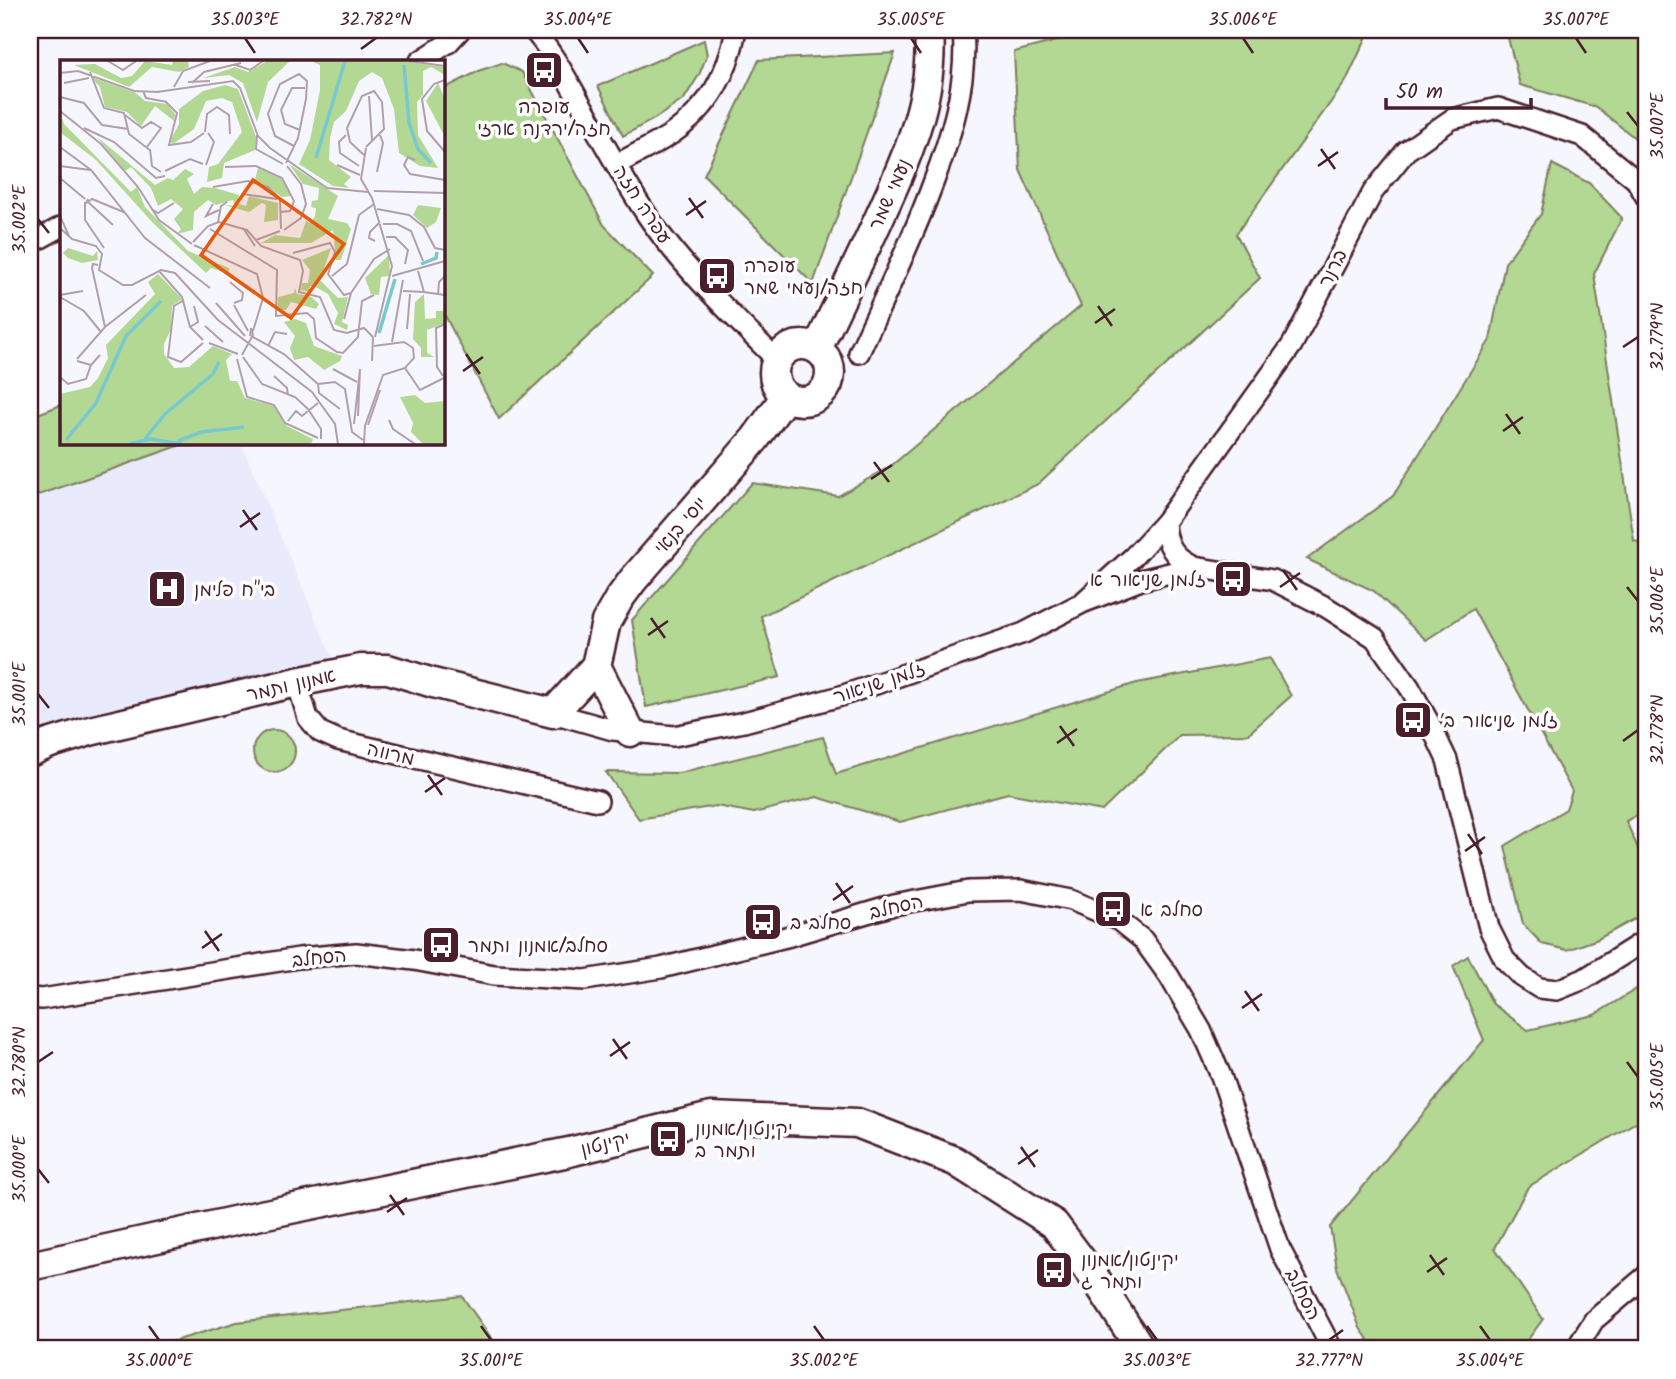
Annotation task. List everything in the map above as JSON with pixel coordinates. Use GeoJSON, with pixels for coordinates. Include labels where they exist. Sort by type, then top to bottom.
{"type":"FeatureCollection","features":[{"type":"Feature","properties":{"kind":"street"},"geometry":{"type":"LineString","coordinates":[[422,60],[447,43],[460,30]]}},
{"type":"Feature","properties":{"kind":"street","name":"עפרה חזה"},"geometry":{"type":"LineString","coordinates":[[533,30],[558,64],[640,205],[662,236],[721,304],[776,360]]}},
{"type":"Feature","properties":{"kind":"street"},"geometry":{"type":"LineString","coordinates":[[617,165],[673,133],[697,112],[716,90],[731,55],[736,30]]}},
{"type":"Feature","properties":{"kind":"street","name":"נעמי שמר"},"geometry":{"type":"LineString","coordinates":[[817,349],[912,141],[925,94],[931,53],[929,30]]}},
{"type":"Feature","properties":{"kind":"street"},"geometry":{"type":"LineString","coordinates":[[859,353],[918,224],[943,156],[961,91],[963,30]]}},
{"type":"Feature","properties":{"kind":"street","name":"ברנר"},"geometry":{"type":"LineString","coordinates":[[1082,603],[1141,549],[1165,522],[1292,345],[1373,191],[1406,151],[1452,118],[1498,108],[1582,136],[1636,180],[1646,197]]}},
{"type":"Feature","properties":{"kind":"street"},"geometry":{"type":"LineString","coordinates":[[30,244],[60,229]]}},
{"type":"Feature","properties":{"kind":"street"},"geometry":{"type":"LineString","coordinates":[[799,344],[817,349],[829,362],[831,371],[825,388],[820,395],[803,401],[786,396],[773,376],[776,360],[782,352],[799,344]]}},
{"type":"Feature","properties":{"kind":"street","name":"יוסי בנאי"},"geometry":{"type":"LineString","coordinates":[[553,713],[596,666],[606,622],[619,599],[755,439],[786,396]]}},
{"type":"Feature","properties":{"kind":"street"},"geometry":{"type":"LineString","coordinates":[[1165,522],[1166,535],[1175,555],[1194,567]]}},
{"type":"Feature","properties":{"kind":"street","name":"זלמן שניאור"},"geometry":{"type":"LineString","coordinates":[[553,713],[613,730],[674,736],[744,722],[841,696],[1024,633],[1082,603],[1141,580],[1194,567],[1273,580],[1326,607],[1375,638],[1410,688],[1447,760],[1489,928],[1505,960],[1522,977],[1539,988],[1557,990],[1584,979],[1646,940]]}},
{"type":"Feature","properties":{"kind":"street"},"geometry":{"type":"LineString","coordinates":[[596,666],[630,732]]}},
{"type":"Feature","properties":{"kind":"street","name":"אמנון ותמר"},"geometry":{"type":"LineString","coordinates":[[30,752],[90,731],[361,669],[388,669],[553,713]]}},
{"type":"Feature","properties":{"kind":"street","name":"מרווה"},"geometry":{"type":"LineString","coordinates":[[297,682],[309,718],[320,732],[338,740],[598,802]]}},
{"type":"Feature","properties":{"kind":"street","name":"הסחלב"},"geometry":{"type":"LineString","coordinates":[[30,998],[42,999],[299,958],[356,953],[414,960],[494,975],[585,979],[661,968],[790,936],[894,905],[968,891],[1021,890],[1071,901],[1118,920],[1143,940],[1169,976],[1194,1019],[1221,1076],[1280,1249],[1332,1349]]}},
{"type":"Feature","properties":{"kind":"street","name":"יקינטון"},"geometry":{"type":"LineString","coordinates":[[30,1266],[569,1152],[712,1117],[858,1123],[955,1161],[1054,1224],[1099,1284],[1140,1349]]}},
{"type":"Feature","properties":{"kind":"street"},"geometry":{"type":"LineString","coordinates":[[1576,1349],[1594,1320],[1646,1276]]}},
{"type":"Feature","properties":{"kind":"shaded area","name":"בי\"ח פלימן"},"geometry":{"type":"Polygon","coordinates":[[[184,444],[241,444],[332,657],[59,731],[30,744],[30,498],[184,444]]]}},
{"type":"Feature","properties":{"kind":"green space"},"geometry":{"type":"Polygon","coordinates":[[[1087,30],[1370,30],[1346,81],[1236,234],[1260,278],[1038,484],[761,616],[780,677],[646,707],[632,620],[752,483],[838,496],[891,466],[1081,306],[1020,170],[1014,52],[1087,33],[1087,30]]]}},
{"type":"Feature","properties":{"kind":"green space"},"geometry":{"type":"Polygon","coordinates":[[[1506,30],[1646,30],[1646,147],[1596,107],[1520,85],[1506,30]]]}},
{"type":"Feature","properties":{"kind":"green space"},"geometry":{"type":"Polygon","coordinates":[[[704,40],[707,55],[699,75],[684,99],[623,136],[598,86],[704,40]]]}},
{"type":"Feature","properties":{"kind":"green space"},"geometry":{"type":"Polygon","coordinates":[[[895,53],[813,284],[704,175],[759,60],[895,53]]]}},
{"type":"Feature","properties":{"kind":"green space"},"geometry":{"type":"Polygon","coordinates":[[[502,63],[522,72],[604,225],[653,276],[499,419],[444,314],[444,88],[502,63]]]}},
{"type":"Feature","properties":{"kind":"green space"},"geometry":{"type":"Polygon","coordinates":[[[1552,164],[1589,183],[1622,218],[1594,274],[1634,541],[1646,544],[1646,810],[1626,821],[1646,867],[1646,913],[1598,939],[1567,950],[1542,944],[1523,924],[1505,846],[1566,809],[1572,791],[1473,609],[1426,640],[1374,591],[1307,559],[1393,496],[1490,340],[1505,263],[1541,214],[1552,164]]]}},
{"type":"Feature","properties":{"kind":"green space"},"geometry":{"type":"Polygon","coordinates":[[[60,405],[60,444],[184,444],[30,498],[30,417],[60,405]]]}},
{"type":"Feature","properties":{"kind":"green space"},"geometry":{"type":"Polygon","coordinates":[[[1270,658],[1291,696],[1248,734],[1180,735],[1102,811],[1008,793],[900,822],[817,797],[754,813],[716,806],[639,819],[606,772],[679,773],[823,737],[836,774],[1137,683],[1270,658]]]}},
{"type":"Feature","properties":{"kind":"green space"},"geometry":{"type":"Polygon","coordinates":[[[274,730],[289,736],[295,751],[289,766],[274,772],[259,766],[253,751],[259,736],[274,730]]]}},
{"type":"Feature","properties":{"kind":"green space"},"geometry":{"type":"Polygon","coordinates":[[[1468,956],[1493,1004],[1528,1030],[1594,1015],[1646,983],[1646,1116],[1528,1187],[1495,1248],[1543,1319],[1521,1349],[1375,1349],[1360,1328],[1337,1268],[1330,1227],[1484,1040],[1453,966],[1468,956]]]}},
{"type":"Feature","properties":{"kind":"green space"},"geometry":{"type":"Polygon","coordinates":[[[462,1296],[499,1349],[148,1349],[237,1322],[462,1296]]]}},
{"type":"Feature","properties":{"kind":"place","name":"עופרה חזה/ירדנה ארזי"},"geometry":{"type":"Point","coordinates":[544,70]}},
{"type":"Feature","properties":{"kind":"place","name":"עופרה חזה/נעמי שמר"},"geometry":{"type":"Point","coordinates":[717,276]}},
{"type":"Feature","properties":{"kind":"place","name":"זלמן שניאור א"},"geometry":{"type":"Point","coordinates":[1233,579]}},
{"type":"Feature","properties":{"kind":"place","name":"בי\"ח פלימן"},"geometry":{"type":"Point","coordinates":[167,589]}},
{"type":"Feature","properties":{"kind":"place","name":"זלמן שניאור ב׳"},"geometry":{"type":"Point","coordinates":[1413,720]}},
{"type":"Feature","properties":{"kind":"place","name":"סחלב א"},"geometry":{"type":"Point","coordinates":[1113,909]}},
{"type":"Feature","properties":{"kind":"place","name":"סחלב ב"},"geometry":{"type":"Point","coordinates":[763,922]}},
{"type":"Feature","properties":{"kind":"place","name":"סחלב/אמנון ותמר"},"geometry":{"type":"Point","coordinates":[441,945]}},
{"type":"Feature","properties":{"kind":"place","name":"יקינטון/אמנון ותמר ב"},"geometry":{"type":"Point","coordinates":[668,1139]}},
{"type":"Feature","properties":{"kind":"place","name":"יקינטון/אמנון ותמר ג"},"geometry":{"type":"Point","coordinates":[1054,1270]}}]}
